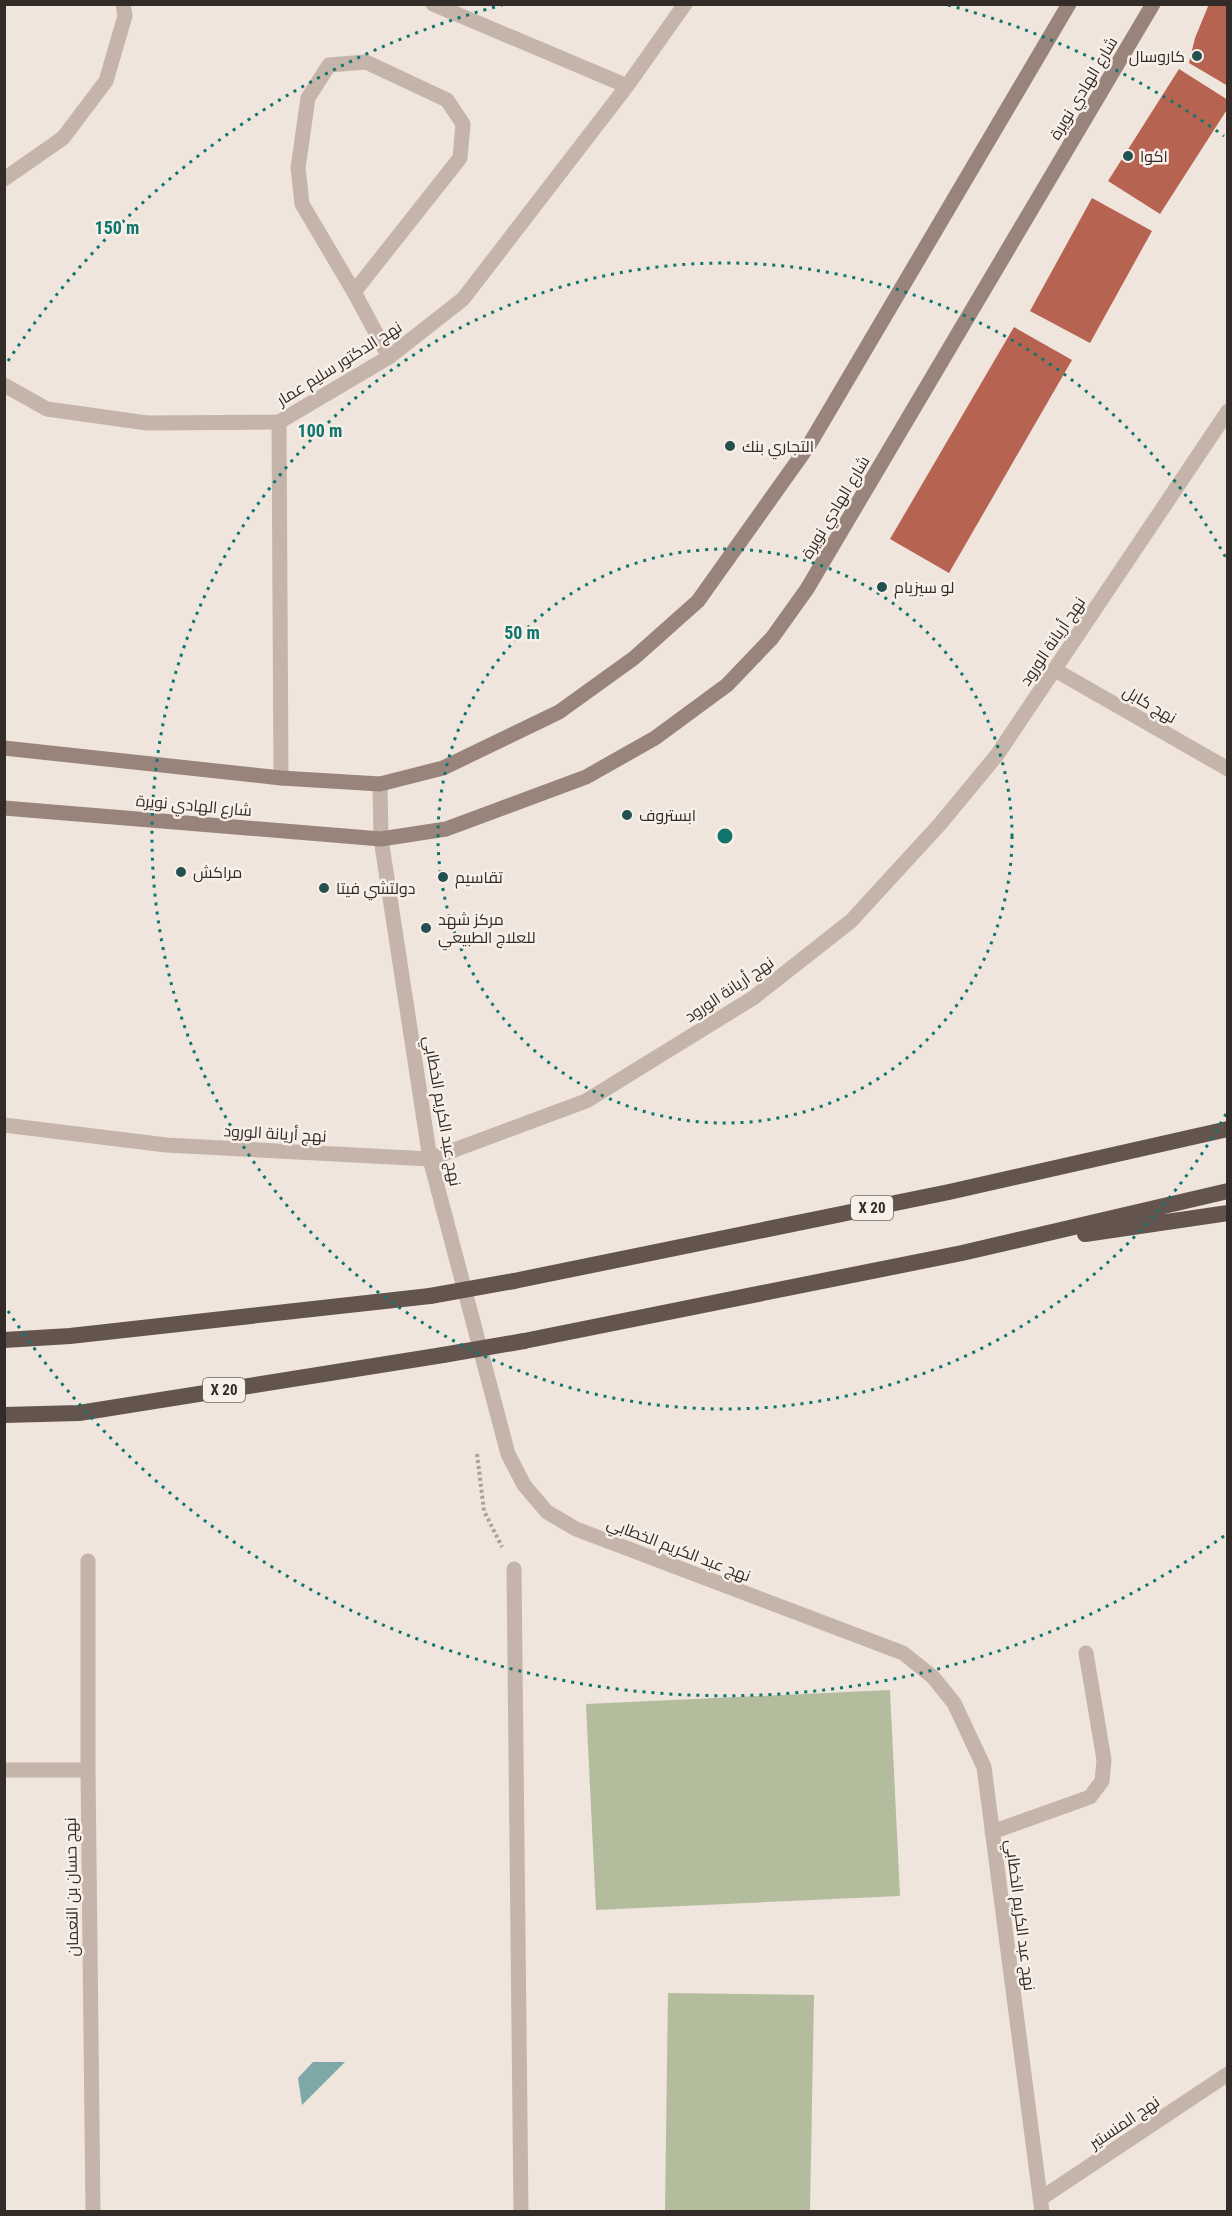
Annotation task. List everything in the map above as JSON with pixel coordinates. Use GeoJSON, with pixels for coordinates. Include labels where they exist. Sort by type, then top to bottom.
{"type":"FeatureCollection","features":[{"type":"Feature","properties":{"kind":"highway","name":"X 20"},"geometry":{"type":"LineString","coordinates":[[4,1340],[81,1335],[430,1296],[949,1192],[1227,1129]]}},
{"type":"Feature","properties":{"kind":"highway","name":"X 20"},"geometry":{"type":"LineString","coordinates":[[4,1415],[79,1413],[524,1341],[962,1253],[1227,1191]]}},
{"type":"Feature","properties":{"kind":"highway"},"geometry":{"type":"LineString","coordinates":[[962,1253],[1227,1213]]}},
{"type":"Feature","properties":{"kind":"main road"},"geometry":{"type":"LineString","coordinates":[[4,748],[281,778],[380,784],[443,768],[559,711],[634,658],[698,601],[809,445],[1069,4]]}},
{"type":"Feature","properties":{"kind":"main road","name":"شارع الهادي نويرة"},"geometry":{"type":"LineString","coordinates":[[4,808],[381,839],[446,829],[586,777],[655,738],[727,685],[772,638],[813,580],[1153,4]]}},
{"type":"Feature","properties":{"kind":"street"},"geometry":{"type":"LineString","coordinates":[[4,179],[63,138],[106,81],[125,16],[123,4]]}},
{"type":"Feature","properties":{"kind":"street"},"geometry":{"type":"LineString","coordinates":[[433,4],[627,86]]}},
{"type":"Feature","properties":{"kind":"street","name":"نهج الدكتور سليم عمار"},"geometry":{"type":"LineString","coordinates":[[4,385],[47,409],[147,423],[279,422],[389,357],[463,299],[627,86],[685,4]]}},
{"type":"Feature","properties":{"kind":"street"},"geometry":{"type":"LineString","coordinates":[[354,292],[460,158],[463,124],[447,100],[366,62],[329,65],[308,98],[298,168],[302,204],[389,357]]}},
{"type":"Feature","properties":{"kind":"street","name":"نهج أريانة الورود"},"geometry":{"type":"LineString","coordinates":[[4,1125],[166,1145],[430,1159],[586,1101],[753,998],[851,921],[932,833],[997,755],[1227,411]]}},
{"type":"Feature","properties":{"kind":"street"},"geometry":{"type":"LineString","coordinates":[[279,422],[281,778]]}},
{"type":"Feature","properties":{"kind":"street","name":"نهج كابل"},"geometry":{"type":"LineString","coordinates":[[1054,670],[1227,770]]}},
{"type":"Feature","properties":{"kind":"street"},"geometry":{"type":"LineString","coordinates":[[380,784],[381,839]]}},
{"type":"Feature","properties":{"kind":"street","name":"نهج عبد الكريم الخطابي"},"geometry":{"type":"LineString","coordinates":[[381,839],[430,1159],[508,1454],[524,1485],[546,1512],[576,1529],[903,1653],[933,1677],[954,1703],[984,1767],[1041,2205]]}},
{"type":"Feature","properties":{"kind":"street","name":"نهج حسان بن النعمان"},"geometry":{"type":"LineString","coordinates":[[88,1561],[93,2211]]}},
{"type":"Feature","properties":{"kind":"street"},"geometry":{"type":"LineString","coordinates":[[514,1569],[521,2211]]}},
{"type":"Feature","properties":{"kind":"street"},"geometry":{"type":"LineString","coordinates":[[992,1832],[1090,1797],[1102,1781],[1104,1760],[1086,1653]]}},
{"type":"Feature","properties":{"kind":"street"},"geometry":{"type":"LineString","coordinates":[[4,1770],[88,1770]]}},
{"type":"Feature","properties":{"kind":"street","name":"نهج المنستير"},"geometry":{"type":"LineString","coordinates":[[1041,2205],[1227,2074]]}},
{"type":"Feature","properties":{"kind":"path"},"geometry":{"type":"LineString","coordinates":[[476,1442],[484,1511],[514,1569]]}},
{"type":"Feature","properties":{"kind":"green space"},"geometry":{"type":"Polygon","coordinates":[[[890,1690],[900,1896],[596,1910],[586,1704],[890,1690]]]}},
{"type":"Feature","properties":{"kind":"green space"},"geometry":{"type":"Polygon","coordinates":[[[668,1993],[814,1995],[810,2211],[665,2211],[668,1993]]]}},
{"type":"Feature","properties":{"kind":"water"},"geometry":{"type":"Polygon","coordinates":[[[313,2062],[345,2062],[302,2105],[298,2078],[313,2062]]]}},
{"type":"Feature","properties":{"kind":"building"},"geometry":{"type":"Polygon","coordinates":[[[1209,4],[1228,4],[1228,86],[1189,63],[1195,38],[1209,4]]]}},
{"type":"Feature","properties":{"kind":"building"},"geometry":{"type":"Polygon","coordinates":[[[1179,69],[1228,100],[1228,108],[1160,214],[1108,181],[1179,69]]]}},
{"type":"Feature","properties":{"kind":"building"},"geometry":{"type":"Polygon","coordinates":[[[1092,198],[1152,231],[1090,343],[1030,311],[1092,198]]]}},
{"type":"Feature","properties":{"kind":"building"},"geometry":{"type":"Polygon","coordinates":[[[1014,327],[1072,360],[949,573],[890,539],[1014,327]]]}},
{"type":"Feature","properties":{"kind":"place","name":"كاروسال"},"geometry":{"type":"Point","coordinates":[1197,56]}},
{"type":"Feature","properties":{"kind":"place","name":"اكوا"},"geometry":{"type":"Point","coordinates":[1128,156]}},
{"type":"Feature","properties":{"kind":"place","name":"التجاري بنك"},"geometry":{"type":"Point","coordinates":[730,446]}},
{"type":"Feature","properties":{"kind":"place","name":"لو سيزيام"},"geometry":{"type":"Point","coordinates":[882,587]}},
{"type":"Feature","properties":{"kind":"place","name":"ابستروف"},"geometry":{"type":"Point","coordinates":[627,815]}},
{"type":"Feature","properties":{"kind":"place","name":"مراكش"},"geometry":{"type":"Point","coordinates":[181,872]}},
{"type":"Feature","properties":{"kind":"place","name":"تقاسيم"},"geometry":{"type":"Point","coordinates":[443,877]}},
{"type":"Feature","properties":{"kind":"place","name":"دولتشي فيتا"},"geometry":{"type":"Point","coordinates":[324,888]}},
{"type":"Feature","properties":{"kind":"place","name":"مركز شهد للعلاج الطبيعي"},"geometry":{"type":"Point","coordinates":[426,928]}}]}
